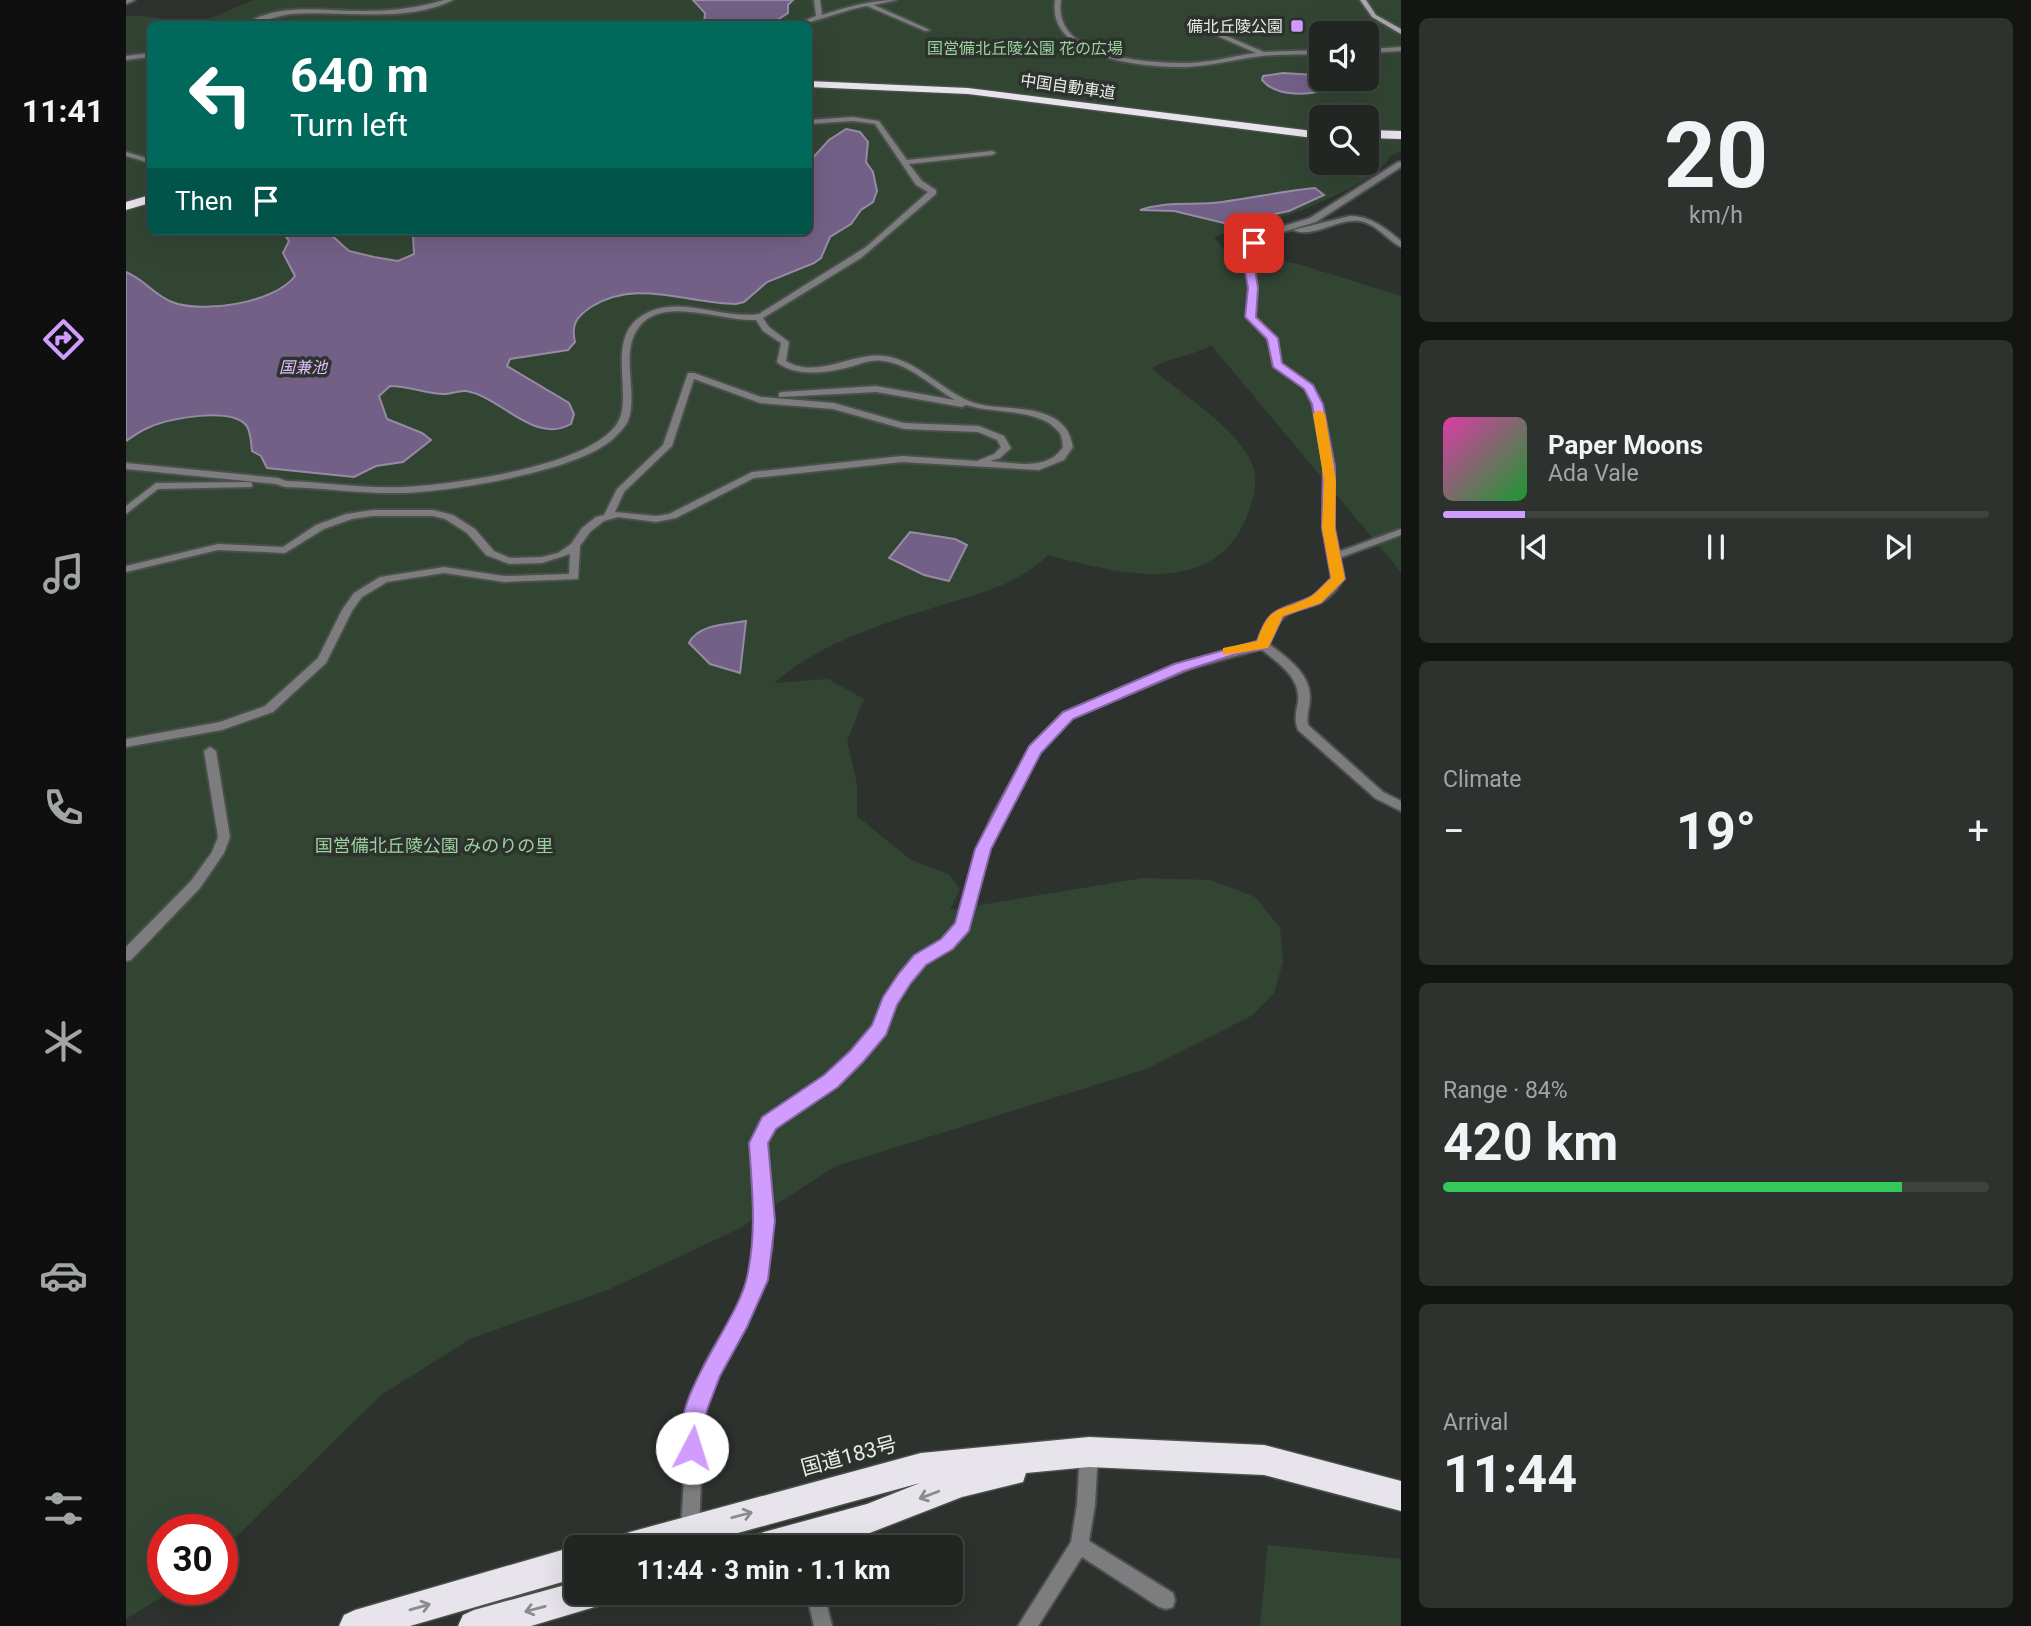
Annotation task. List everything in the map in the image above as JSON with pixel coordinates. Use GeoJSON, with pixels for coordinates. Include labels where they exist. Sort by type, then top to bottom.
{"type":"FeatureCollection","features":[{"type":"Feature","properties":{"kind":"highway","name":"中国自動車道"},"geometry":{"type":"LineString","coordinates":[[812,82],[968,91],[1309,132]]}},
{"type":"Feature","properties":{"kind":"highway"},"geometry":{"type":"LineString","coordinates":[[1379,137],[1401,138]]}},
{"type":"Feature","properties":{"kind":"highway"},"geometry":{"type":"LineString","coordinates":[[126,206],[147,200]]}},
{"type":"Feature","properties":{"kind":"highway"},"geometry":{"type":"LineString","coordinates":[[126,211],[147,206]]}},
{"type":"Feature","properties":{"kind":"highway","name":"国道183号"},"geometry":{"type":"LineString","coordinates":[[701,1535],[921,1468],[1089,1452],[1264,1460],[1401,1496]]}},
{"type":"Feature","properties":{"kind":"highway","name":"国道183号"},"geometry":{"type":"LineString","coordinates":[[819,1535],[962,1482],[1089,1452]]}},
{"type":"Feature","properties":{"kind":"highway"},"geometry":{"type":"LineString","coordinates":[[355,1626],[564,1565]]}},
{"type":"Feature","properties":{"kind":"highway"},"geometry":{"type":"LineString","coordinates":[[474,1626],[564,1601]]}},
{"type":"Feature","properties":{"kind":"street"},"geometry":{"type":"LineString","coordinates":[[126,2],[132,0]]}},
{"type":"Feature","properties":{"kind":"street"},"geometry":{"type":"LineString","coordinates":[[258,21],[287,12],[386,12],[416,9],[450,0]]}},
{"type":"Feature","properties":{"kind":"street"},"geometry":{"type":"LineString","coordinates":[[817,0],[819,16]]}},
{"type":"Feature","properties":{"kind":"street"},"geometry":{"type":"LineString","coordinates":[[846,0],[870,5],[927,30]]}},
{"type":"Feature","properties":{"kind":"street"},"geometry":{"type":"LineString","coordinates":[[806,21],[894,0]]}},
{"type":"Feature","properties":{"kind":"street"},"geometry":{"type":"LineString","coordinates":[[1058,0],[1056,13],[1072,40],[1093,52],[1108,56],[1188,65],[1263,54],[1309,52]]}},
{"type":"Feature","properties":{"kind":"street"},"geometry":{"type":"LineString","coordinates":[[1363,0],[1374,16],[1401,32]]}},
{"type":"Feature","properties":{"kind":"street"},"geometry":{"type":"LineString","coordinates":[[1208,30],[1263,54]]}},
{"type":"Feature","properties":{"kind":"street"},"geometry":{"type":"LineString","coordinates":[[1379,50],[1401,50]]}},
{"type":"Feature","properties":{"kind":"street"},"geometry":{"type":"LineString","coordinates":[[126,58],[147,55]]}},
{"type":"Feature","properties":{"kind":"street"},"geometry":{"type":"LineString","coordinates":[[126,512],[156,486],[285,484],[424,488],[487,478],[572,458],[611,438],[623,422],[628,345],[634,325],[641,319],[656,313],[682,309],[758,317],[877,242],[933,192],[919,183],[908,162],[877,122],[853,119],[812,122]]}},
{"type":"Feature","properties":{"kind":"street"},"geometry":{"type":"LineString","coordinates":[[908,162],[992,153]]}},
{"type":"Feature","properties":{"kind":"street"},"geometry":{"type":"LineString","coordinates":[[126,154],[147,160]]}},
{"type":"Feature","properties":{"kind":"street"},"geometry":{"type":"LineString","coordinates":[[1263,645],[1271,622],[1278,613],[1316,600],[1335,584],[1336,556],[1328,528],[1329,467],[1318,404],[1309,387],[1277,365],[1272,338],[1254,322],[1249,310],[1253,288],[1248,245],[1313,220],[1401,164]]}},
{"type":"Feature","properties":{"kind":"street"},"geometry":{"type":"LineString","coordinates":[[1282,231],[1318,229],[1350,217],[1371,222],[1401,245]]}},
{"type":"Feature","properties":{"kind":"street"},"geometry":{"type":"LineString","coordinates":[[758,317],[766,329],[785,342],[781,362],[788,366],[805,369],[841,366],[865,358],[884,359],[927,375],[947,391],[972,404]]}},
{"type":"Feature","properties":{"kind":"street"},"geometry":{"type":"LineString","coordinates":[[126,569],[218,547],[285,551],[320,527],[350,516],[373,513],[433,513],[449,517],[471,531],[490,553],[509,561],[542,560],[562,555],[575,546],[591,525],[609,515],[656,519],[672,516],[737,481],[772,471],[902,459],[1039,467],[1061,458],[1069,442],[1060,427],[1036,414],[876,389],[775,395],[730,387],[691,375],[667,446],[620,491],[609,515]]}},
{"type":"Feature","properties":{"kind":"street"},"geometry":{"type":"LineString","coordinates":[[730,387],[737,393],[760,400],[834,406],[904,426],[979,429],[1004,441],[1006,448],[1002,453],[970,462]]}},
{"type":"Feature","properties":{"kind":"street"},"geometry":{"type":"LineString","coordinates":[[126,466],[278,481],[285,484]]}},
{"type":"Feature","properties":{"kind":"street"},"geometry":{"type":"LineString","coordinates":[[1336,556],[1400,532]]}},
{"type":"Feature","properties":{"kind":"street"},"geometry":{"type":"LineString","coordinates":[[126,743],[222,726],[269,709],[322,660],[350,606],[363,590],[375,583],[435,570],[503,579],[574,577],[575,546]]}},
{"type":"Feature","properties":{"kind":"street"},"geometry":{"type":"LineString","coordinates":[[691,1535],[696,1410],[711,1370],[740,1320],[757,1280],[764,1247],[758,1143],[769,1123],[831,1081],[857,1057],[880,1029],[889,1002],[905,978],[920,960],[947,944],[963,926],[983,849],[999,814],[1035,749],[1055,726],[1068,715],[1179,668],[1231,650],[1263,645],[1291,669],[1303,685],[1304,697],[1299,712],[1302,727],[1379,795],[1401,806]]}},
{"type":"Feature","properties":{"kind":"street"},"geometry":{"type":"LineString","coordinates":[[126,956],[198,881],[221,850],[224,837],[210,751]]}},
{"type":"Feature","properties":{"kind":"street"},"geometry":{"type":"LineString","coordinates":[[1027,1626],[1079,1545],[1086,1505],[1089,1452]]}},
{"type":"Feature","properties":{"kind":"street"},"geometry":{"type":"LineString","coordinates":[[1079,1545],[1166,1600]]}},
{"type":"Feature","properties":{"kind":"street"},"geometry":{"type":"LineString","coordinates":[[818,1605],[824,1626]]}},
{"type":"Feature","properties":{"kind":"green space","name":"国営備北丘陵公園 みのりの里"},"geometry":{"type":"Polygon","coordinates":[[[254,0],[1401,0],[1401,151],[1393,155],[1379,170],[1379,105],[1309,105],[1309,175],[1372,175],[1304,209],[1214,237],[1225,251],[1298,264],[1401,296],[1401,572],[1211,345],[1152,368],[1218,421],[1241,445],[1253,466],[1255,488],[1247,516],[1232,543],[1212,560],[1187,570],[1161,574],[1132,573],[1048,555],[1014,580],[834,644],[793,668],[774,683],[828,679],[864,699],[847,741],[857,784],[857,816],[911,860],[948,874],[960,889],[950,910],[1143,878],[1211,880],[1255,897],[1280,928],[1283,962],[1274,993],[1253,1015],[1146,1069],[836,1166],[738,1229],[610,1289],[472,1338],[381,1395],[238,1535],[238,1514],[147,1514],[149,1605],[126,1619],[126,16],[176,21],[147,21],[147,235],[812,235],[812,21],[203,21],[254,0]]]}},
{"type":"Feature","properties":{"kind":"green space"},"geometry":{"type":"Polygon","coordinates":[[[1268,1545],[1401,1559],[1401,1626],[1260,1626],[1268,1545]]]}},
{"type":"Feature","properties":{"kind":"water"},"geometry":{"type":"Polygon","coordinates":[[[693,0],[793,0],[788,5],[788,13],[776,21],[704,21],[705,13],[693,0]]]}},
{"type":"Feature","properties":{"kind":"water"},"geometry":{"type":"Polygon","coordinates":[[[1283,73],[1309,75],[1309,91],[1322,91],[1294,94],[1276,90],[1262,80],[1263,76],[1283,73]]]}},
{"type":"Feature","properties":{"kind":"water","name":"国兼池"},"geometry":{"type":"Polygon","coordinates":[[[846,129],[860,132],[868,142],[866,162],[873,172],[877,191],[873,202],[861,210],[851,224],[830,237],[821,258],[814,263],[767,282],[744,302],[736,304],[644,293],[608,299],[591,307],[578,318],[574,326],[575,342],[568,350],[510,359],[507,366],[569,403],[574,414],[571,424],[557,429],[530,424],[492,401],[466,391],[437,394],[390,386],[379,396],[387,419],[422,433],[431,440],[403,462],[376,466],[354,477],[267,468],[261,456],[252,451],[246,425],[227,416],[171,420],[147,428],[126,441],[126,272],[172,302],[201,307],[237,304],[272,293],[285,285],[295,276],[283,253],[289,241],[285,235],[331,235],[349,251],[398,261],[414,254],[413,235],[812,235],[812,159],[829,140],[846,129]]]}},
{"type":"Feature","properties":{"kind":"water"},"geometry":{"type":"Polygon","coordinates":[[[1315,188],[1324,195],[1289,211],[1228,224],[1174,211],[1140,210],[1172,204],[1222,202],[1315,188]]]}},
{"type":"Feature","properties":{"kind":"water"},"geometry":{"type":"Polygon","coordinates":[[[910,532],[955,539],[967,545],[949,581],[924,575],[889,558],[910,532]]]}},
{"type":"Feature","properties":{"kind":"water"},"geometry":{"type":"Polygon","coordinates":[[[746,621],[740,673],[710,664],[689,643],[706,628],[746,621]]]}},
{"type":"Feature","properties":{"kind":"slow traffic"},"geometry":{"type":"LineString","coordinates":[[1228,651],[1263,645],[1265,633],[1278,613],[1316,600],[1330,590],[1338,579],[1336,556],[1328,528],[1329,467],[1319,414]]}},
{"type":"Feature","properties":{"kind":"place","name":"備北丘陵公園"},"geometry":{"type":"Point","coordinates":[1297,26]}},
{"type":"Feature","properties":{"kind":"route"},"geometry":{"type":"LineString","coordinates":[[692,1448],[696,1410],[711,1370],[740,1320],[757,1280],[764,1247],[765,1221],[758,1143],[769,1123],[831,1081],[857,1057],[880,1029],[889,1002],[905,978],[920,960],[947,944],[963,926],[983,849],[1035,749],[1068,715],[1179,668],[1231,650],[1263,645],[1265,633],[1278,613],[1316,600],[1330,590],[1338,579],[1336,556],[1328,528],[1329,467],[1320,428],[1318,404],[1309,387],[1277,365],[1272,338],[1251,317],[1249,310],[1253,288],[1247,249],[1248,245],[1254,243]]}},
{"type":"Feature","properties":{"kind":"park label","name":"国営備北丘陵公園 花の広場"},"geometry":{"type":"Point","coordinates":[1025,48]}}]}
